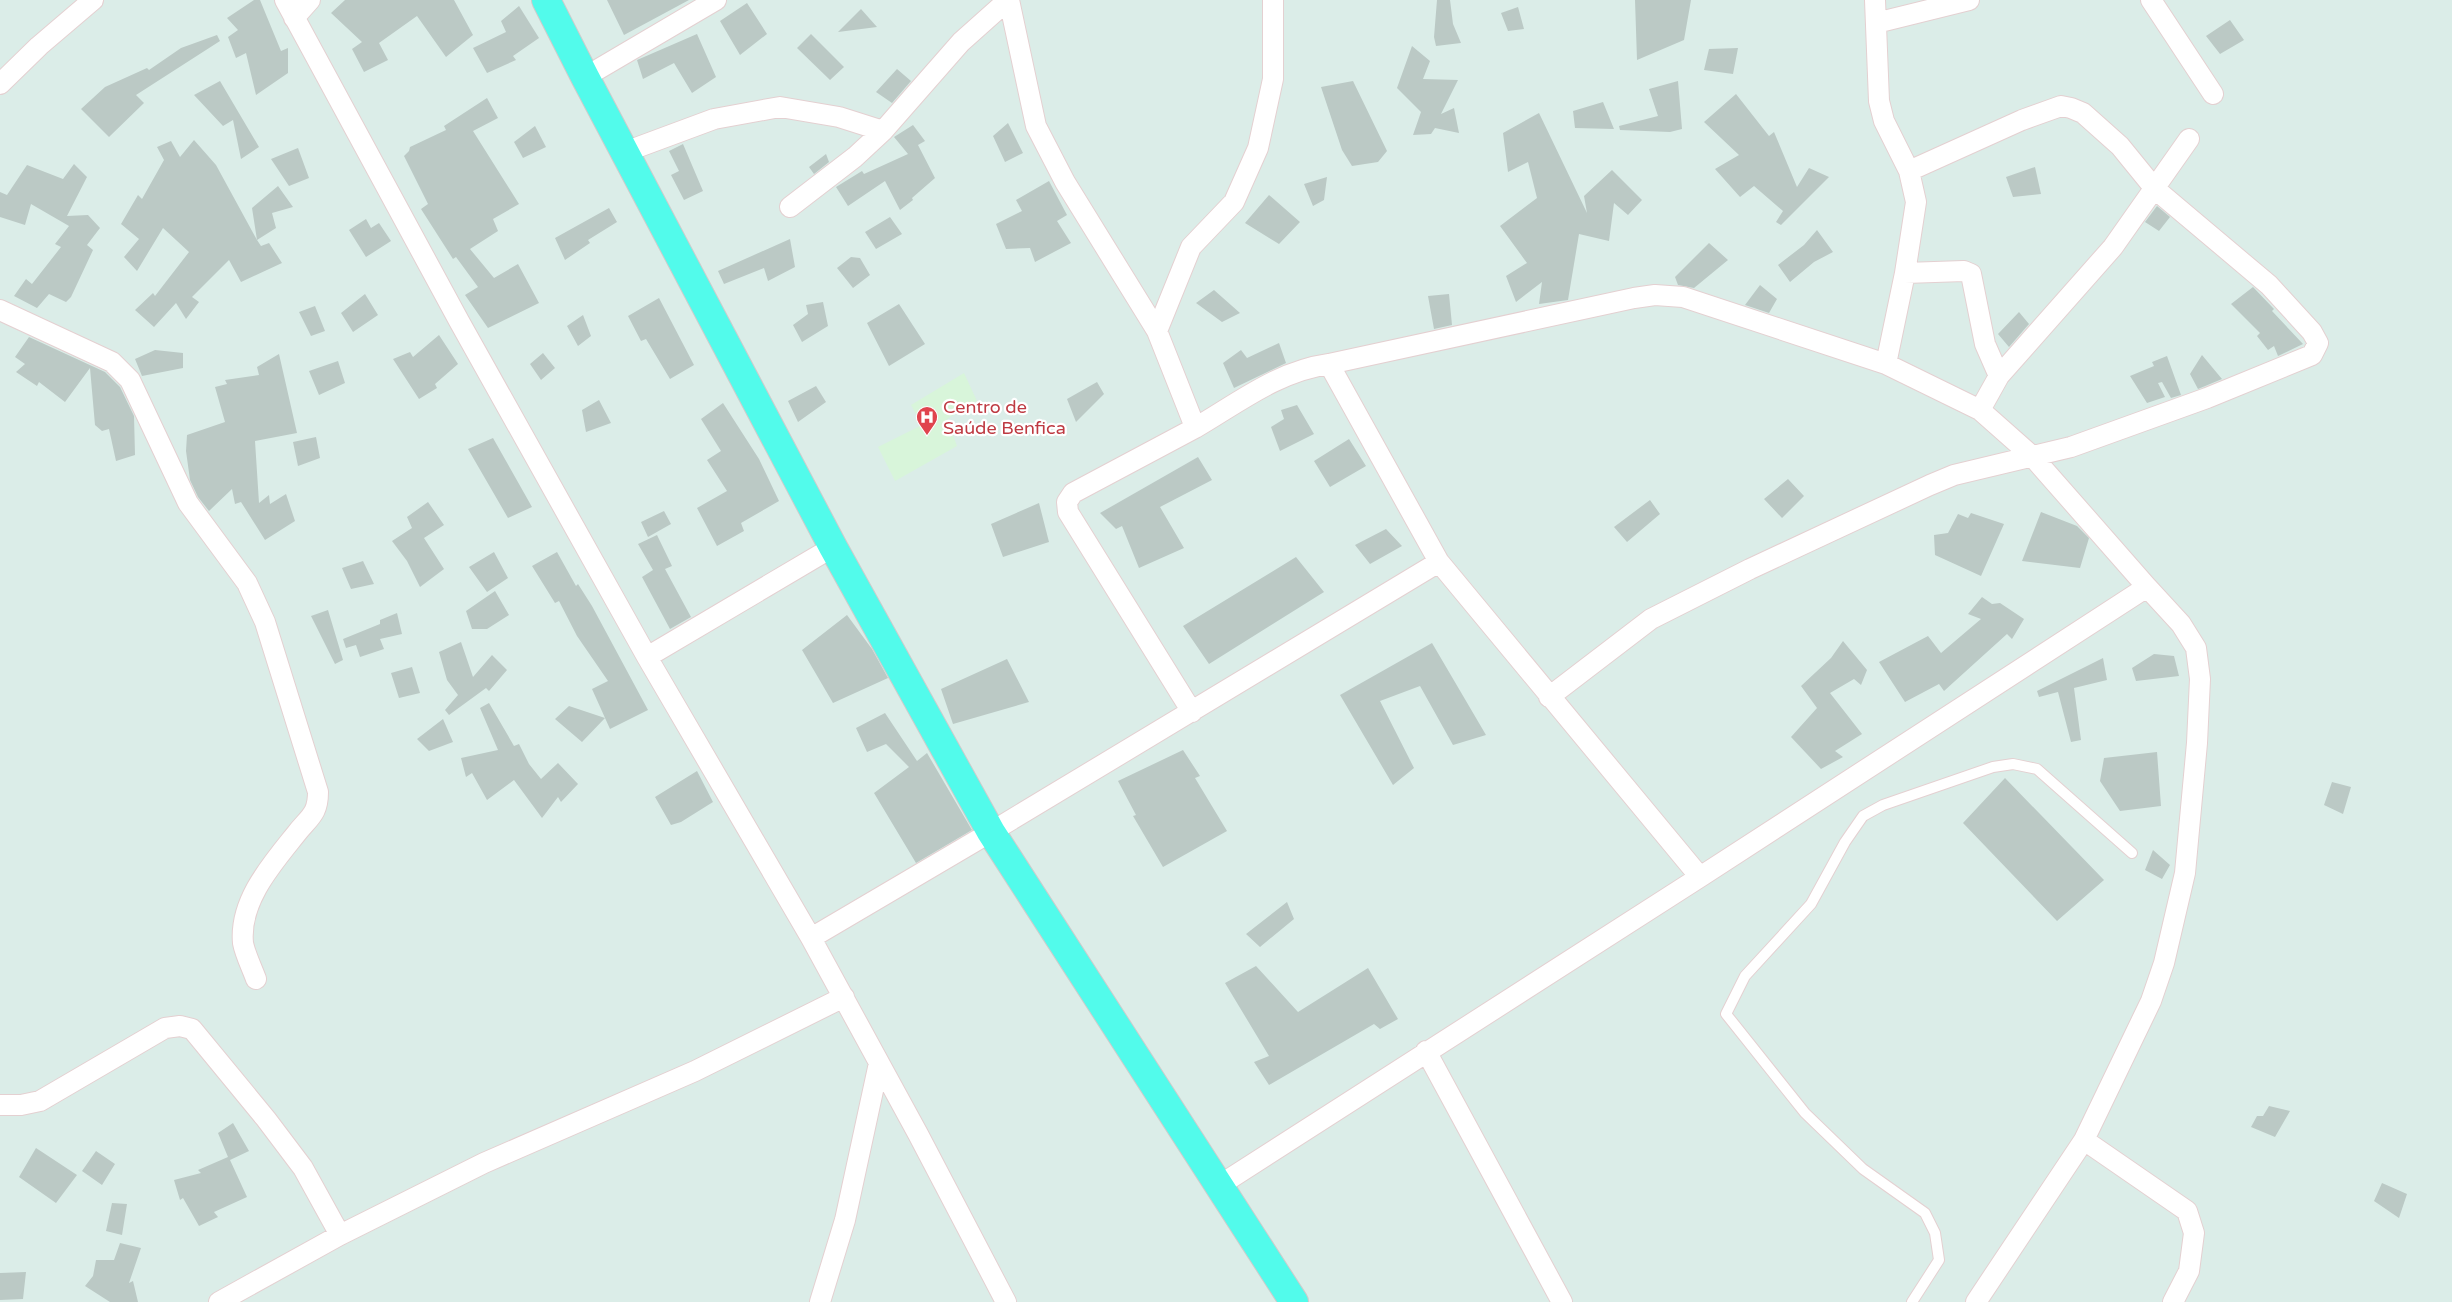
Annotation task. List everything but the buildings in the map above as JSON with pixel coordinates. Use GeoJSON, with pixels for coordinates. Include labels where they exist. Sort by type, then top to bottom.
{"type":"FeatureCollection","features":[{"type":"Feature","properties":{"kind":"main road"},"geometry":{"type":"LineString","coordinates":[[546,0],[833,547],[991,832],[1220,1185],[1293,1302]]}},
{"type":"Feature","properties":{"kind":"street"},"geometry":{"type":"LineString","coordinates":[[0,84],[93,0]]}},
{"type":"Feature","properties":{"kind":"street"},"geometry":{"type":"LineString","coordinates":[[285,0],[459,321],[648,657],[844,997],[1006,1302]]}},
{"type":"Feature","properties":{"kind":"street"},"geometry":{"type":"LineString","coordinates":[[294,18],[310,0]]}},
{"type":"Feature","properties":{"kind":"street"},"geometry":{"type":"LineString","coordinates":[[585,77],[716,0]]}},
{"type":"Feature","properties":{"kind":"street"},"geometry":{"type":"LineString","coordinates":[[790,207],[855,157],[883,131],[961,42],[1009,0],[1036,126],[1065,182],[1157,331],[1195,428]]}},
{"type":"Feature","properties":{"kind":"street"},"geometry":{"type":"LineString","coordinates":[[1157,331],[1191,248],[1234,202],[1258,148],[1274,79],[1273,0]]}},
{"type":"Feature","properties":{"kind":"street"},"geometry":{"type":"LineString","coordinates":[[1875,0],[1879,101],[1884,121],[1908,171],[1916,202],[1905,273],[1886,364]]}},
{"type":"Feature","properties":{"kind":"street"},"geometry":{"type":"LineString","coordinates":[[1876,24],[1969,0]]}},
{"type":"Feature","properties":{"kind":"street"},"geometry":{"type":"LineString","coordinates":[[2150,0],[2212,94]]}},
{"type":"Feature","properties":{"kind":"street"},"geometry":{"type":"LineString","coordinates":[[1549,697],[1651,619],[1733,577],[1930,485],[1954,475],[2071,447],[2207,398],[2312,355],[2318,343],[2312,332],[2269,285],[2155,190],[2120,146],[2083,113],[2061,106],[2022,120],[1908,171]]}},
{"type":"Feature","properties":{"kind":"street"},"geometry":{"type":"LineString","coordinates":[[625,152],[714,119],[780,107],[839,118],[883,131]]}},
{"type":"Feature","properties":{"kind":"street"},"geometry":{"type":"LineString","coordinates":[[1980,410],[1999,376],[2113,247],[2155,190],[2189,139]]}},
{"type":"Feature","properties":{"kind":"street"},"geometry":{"type":"LineString","coordinates":[[1905,273],[1964,271],[1971,274],[1985,344],[1999,376]]}},
{"type":"Feature","properties":{"kind":"street"},"geometry":{"type":"LineString","coordinates":[[1192,712],[1068,512],[1067,502],[1073,494],[1195,428],[1266,385],[1306,367],[1329,364],[1548,315],[1655,295],[1683,297],[1886,364],[1980,410],[2032,456],[2181,624],[2196,648],[2200,679],[2197,744],[2185,873],[2164,963],[2151,1001],[2084,1140],[1976,1302]]}},
{"type":"Feature","properties":{"kind":"street"},"geometry":{"type":"LineString","coordinates":[[0,310],[112,362],[130,380],[188,503],[246,583],[265,622],[318,792],[318,806],[311,819],[267,869],[250,904],[244,923],[243,944],[256,979]]}},
{"type":"Feature","properties":{"kind":"street"},"geometry":{"type":"LineString","coordinates":[[1329,364],[1439,562],[1700,877]]}},
{"type":"Feature","properties":{"kind":"street"},"geometry":{"type":"LineString","coordinates":[[648,657],[833,547]]}},
{"type":"Feature","properties":{"kind":"street"},"geometry":{"type":"LineString","coordinates":[[811,938],[1192,712],[1439,562]]}},
{"type":"Feature","properties":{"kind":"street"},"geometry":{"type":"LineString","coordinates":[[1220,1185],[2147,587]]}},
{"type":"Feature","properties":{"kind":"street"},"geometry":{"type":"LineString","coordinates":[[219,1302],[340,1235],[484,1163],[695,1071],[844,997]]}},
{"type":"Feature","properties":{"kind":"street"},"geometry":{"type":"LineString","coordinates":[[0,1104],[21,1105],[40,1101],[165,1028],[180,1026],[192,1029],[266,1119],[303,1168],[340,1235]]}},
{"type":"Feature","properties":{"kind":"street"},"geometry":{"type":"LineString","coordinates":[[1426,1051],[1562,1302]]}},
{"type":"Feature","properties":{"kind":"street"},"geometry":{"type":"LineString","coordinates":[[820,1302],[844,1220],[880,1063]]}},
{"type":"Feature","properties":{"kind":"street"},"geometry":{"type":"LineString","coordinates":[[2084,1140],[2187,1211],[2194,1233],[2188,1271],[2173,1302]]}},
{"type":"Feature","properties":{"kind":"lane"},"geometry":{"type":"LineString","coordinates":[[1912,1302],[1939,1260],[1935,1233],[1925,1213],[1863,1169],[1805,1114],[1726,1014],[1745,976],[1811,904],[1845,842],[1863,816],[1883,805],[1993,767],[2013,764],[2037,769],[2132,853]]}},
{"type":"Feature","properties":{"kind":"shaded area","name":"Centro de Saúde Benfica"},"geometry":{"type":"Polygon","coordinates":[[[964,373],[977,401],[947,419],[957,446],[895,481],[878,447],[922,425],[911,405],[964,373]]]}},
{"type":"Feature","properties":{"kind":"place","name":"Centro de Saúde Benfica"},"geometry":{"type":"Point","coordinates":[927,436]}}]}
